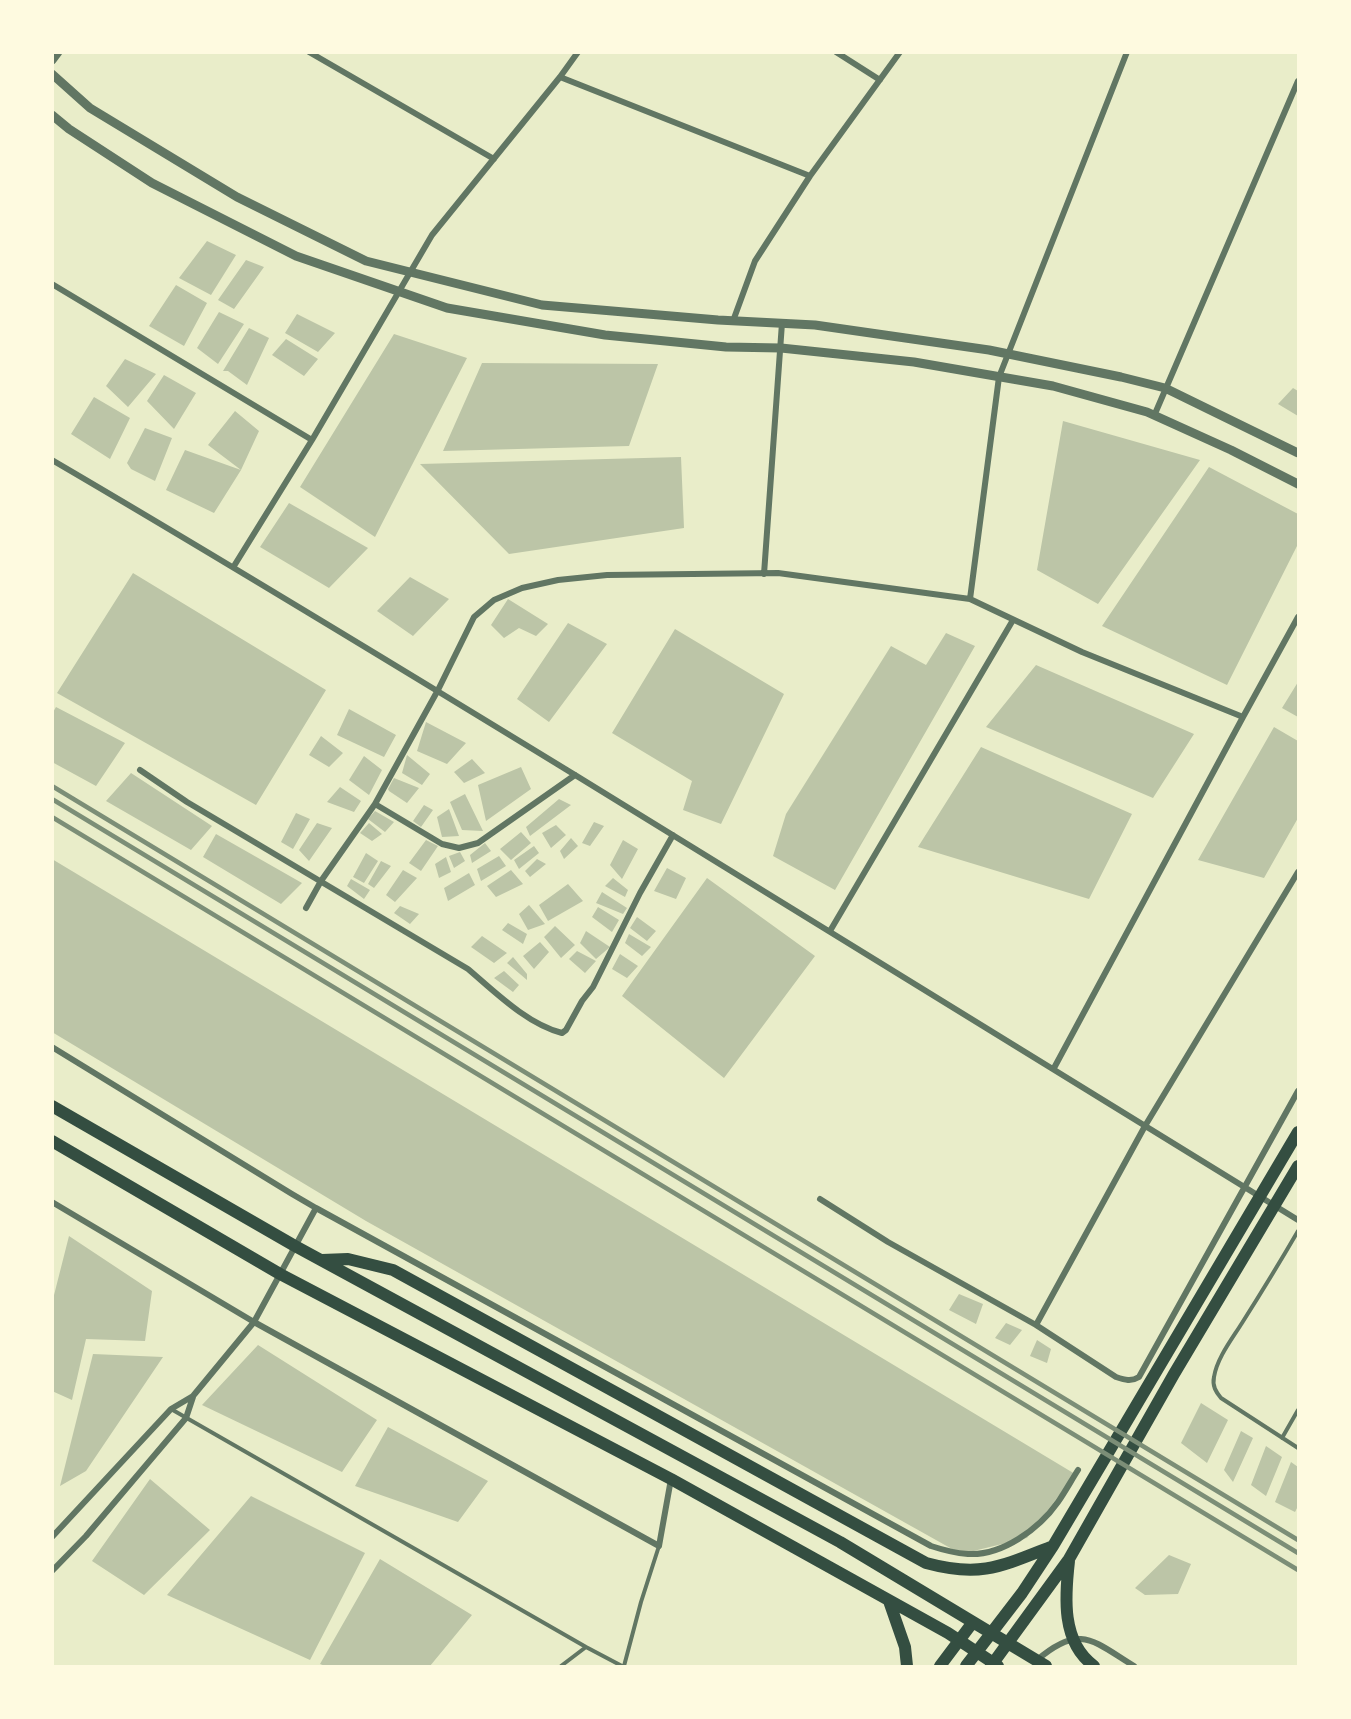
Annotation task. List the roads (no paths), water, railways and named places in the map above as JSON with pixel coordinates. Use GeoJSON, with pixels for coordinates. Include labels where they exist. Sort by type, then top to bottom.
{"type":"FeatureCollection","features":[{"type":"Feature","properties":{"kind":"main road"},"geometry":{"type":"LineString","coordinates":[[52,1106],[321,1260],[840,1542],[973,1622],[1038,1665]]}},
{"type":"Feature","properties":{"kind":"main road"},"geometry":{"type":"LineString","coordinates":[[966,1666],[1023,1593],[1053,1546],[1299,1132]]}},
{"type":"Feature","properties":{"kind":"main road"},"geometry":{"type":"LineString","coordinates":[[52,1141],[280,1274],[671,1479],[959,1641],[998,1666]]}},
{"type":"Feature","properties":{"kind":"main road"},"geometry":{"type":"LineString","coordinates":[[991,1666],[1069,1559],[1174,1374],[1299,1167]]}},
{"type":"Feature","properties":{"kind":"main road"},"geometry":{"type":"LineString","coordinates":[[321,1260],[348,1259],[393,1270],[926,1563],[946,1569],[968,1571],[993,1569],[1053,1546]]}},
{"type":"Feature","properties":{"kind":"main road"},"geometry":{"type":"LineString","coordinates":[[1069,1559],[1066,1598],[1068,1618],[1075,1643],[1088,1662],[1094,1666]]}},
{"type":"Feature","properties":{"kind":"main road"},"geometry":{"type":"LineString","coordinates":[[889,1601],[905,1647],[907,1666]]}},
{"type":"Feature","properties":{"kind":"main road"},"geometry":{"type":"LineString","coordinates":[[940,1666],[973,1622]]}},
{"type":"Feature","properties":{"kind":"street"},"geometry":{"type":"LineString","coordinates":[[52,60],[58,52]]}},
{"type":"Feature","properties":{"kind":"street"},"geometry":{"type":"LineString","coordinates":[[309,52],[494,159]]}},
{"type":"Feature","properties":{"kind":"street"},"geometry":{"type":"LineString","coordinates":[[234,566],[312,440],[432,236],[578,52]]}},
{"type":"Feature","properties":{"kind":"street"},"geometry":{"type":"LineString","coordinates":[[836,52],[880,80]]}},
{"type":"Feature","properties":{"kind":"street"},"geometry":{"type":"LineString","coordinates":[[733,321],[755,261],[810,176],[900,52]]}},
{"type":"Feature","properties":{"kind":"street"},"geometry":{"type":"LineString","coordinates":[[970,599],[999,376],[1127,52]]}},
{"type":"Feature","properties":{"kind":"street"},"geometry":{"type":"LineString","coordinates":[[52,74],[90,108],[237,197],[366,261],[542,305],[733,321],[814,325],[989,350],[1121,376],[1165,388],[1299,453]]}},
{"type":"Feature","properties":{"kind":"street"},"geometry":{"type":"LineString","coordinates":[[560,77],[810,176]]}},
{"type":"Feature","properties":{"kind":"street"},"geometry":{"type":"LineString","coordinates":[[1154,416],[1299,81]]}},
{"type":"Feature","properties":{"kind":"street"},"geometry":{"type":"LineString","coordinates":[[52,115],[69,129],[152,183],[296,256],[447,308],[606,335],[726,347],[781,348],[914,362],[1053,386],[1154,416],[1231,450],[1299,484]]}},
{"type":"Feature","properties":{"kind":"street"},"geometry":{"type":"LineString","coordinates":[[52,284],[312,440]]}},
{"type":"Feature","properties":{"kind":"street"},"geometry":{"type":"LineString","coordinates":[[764,574],[782,323]]}},
{"type":"Feature","properties":{"kind":"street"},"geometry":{"type":"LineString","coordinates":[[52,460],[234,566],[438,690],[1299,1220]]}},
{"type":"Feature","properties":{"kind":"street"},"geometry":{"type":"LineString","coordinates":[[306,908],[321,881],[375,804],[438,690],[474,617],[494,600],[522,588],[558,580],[607,575],[778,573],[970,599],[1082,652],[1242,717]]}},
{"type":"Feature","properties":{"kind":"street"},"geometry":{"type":"LineString","coordinates":[[1054,1068],[1242,717],[1299,617]]}},
{"type":"Feature","properties":{"kind":"street"},"geometry":{"type":"LineString","coordinates":[[830,931],[1014,620]]}},
{"type":"Feature","properties":{"kind":"street"},"geometry":{"type":"LineString","coordinates":[[140,770],[187,802],[468,969],[509,1005],[541,1024],[562,1033],[593,987],[640,893],[673,835]]}},
{"type":"Feature","properties":{"kind":"street"},"geometry":{"type":"LineString","coordinates":[[375,804],[442,844],[459,848],[478,843],[575,775]]}},
{"type":"Feature","properties":{"kind":"street"},"geometry":{"type":"LineString","coordinates":[[1036,1325],[1145,1126],[1299,872]]}},
{"type":"Feature","properties":{"kind":"street"},"geometry":{"type":"LineString","coordinates":[[52,1047],[316,1208],[931,1546],[946,1551],[969,1554],[999,1548],[1037,1525],[1058,1503],[1078,1470]]}},
{"type":"Feature","properties":{"kind":"street"},"geometry":{"type":"LineString","coordinates":[[820,1198],[888,1242],[1036,1325],[1116,1377],[1129,1381],[1139,1377],[1299,1091]]}},
{"type":"Feature","properties":{"kind":"street"},"geometry":{"type":"LineString","coordinates":[[52,1202],[254,1322],[659,1546],[671,1479]]}},
{"type":"Feature","properties":{"kind":"street"},"geometry":{"type":"LineString","coordinates":[[52,1537],[171,1409],[193,1396],[254,1322],[316,1208]]}},
{"type":"Feature","properties":{"kind":"street"},"geometry":{"type":"LineString","coordinates":[[52,1570],[86,1536],[186,1418],[193,1396]]}},
{"type":"Feature","properties":{"kind":"street"},"geometry":{"type":"LineString","coordinates":[[1038,1665],[1050,1649],[1066,1641],[1084,1639],[1098,1643],[1134,1666]]}},
{"type":"Feature","properties":{"kind":"lane"},"geometry":{"type":"LineString","coordinates":[[1299,1231],[1232,1340],[1214,1377],[1214,1385],[1221,1398],[1299,1448]]}},
{"type":"Feature","properties":{"kind":"lane"},"geometry":{"type":"LineString","coordinates":[[171,1409],[585,1647],[623,1666],[659,1546]]}},
{"type":"Feature","properties":{"kind":"lane"},"geometry":{"type":"LineString","coordinates":[[1282,1438],[1299,1410]]}},
{"type":"Feature","properties":{"kind":"lane"},"geometry":{"type":"LineString","coordinates":[[561,1666],[585,1647]]}},
{"type":"Feature","properties":{"kind":"railway"},"geometry":{"type":"LineString","coordinates":[[52,786],[1298,1540]]}},
{"type":"Feature","properties":{"kind":"railway"},"geometry":{"type":"LineString","coordinates":[[52,799],[1298,1553]]}},
{"type":"Feature","properties":{"kind":"railway"},"geometry":{"type":"LineString","coordinates":[[52,817],[1298,1570]]}}]}
